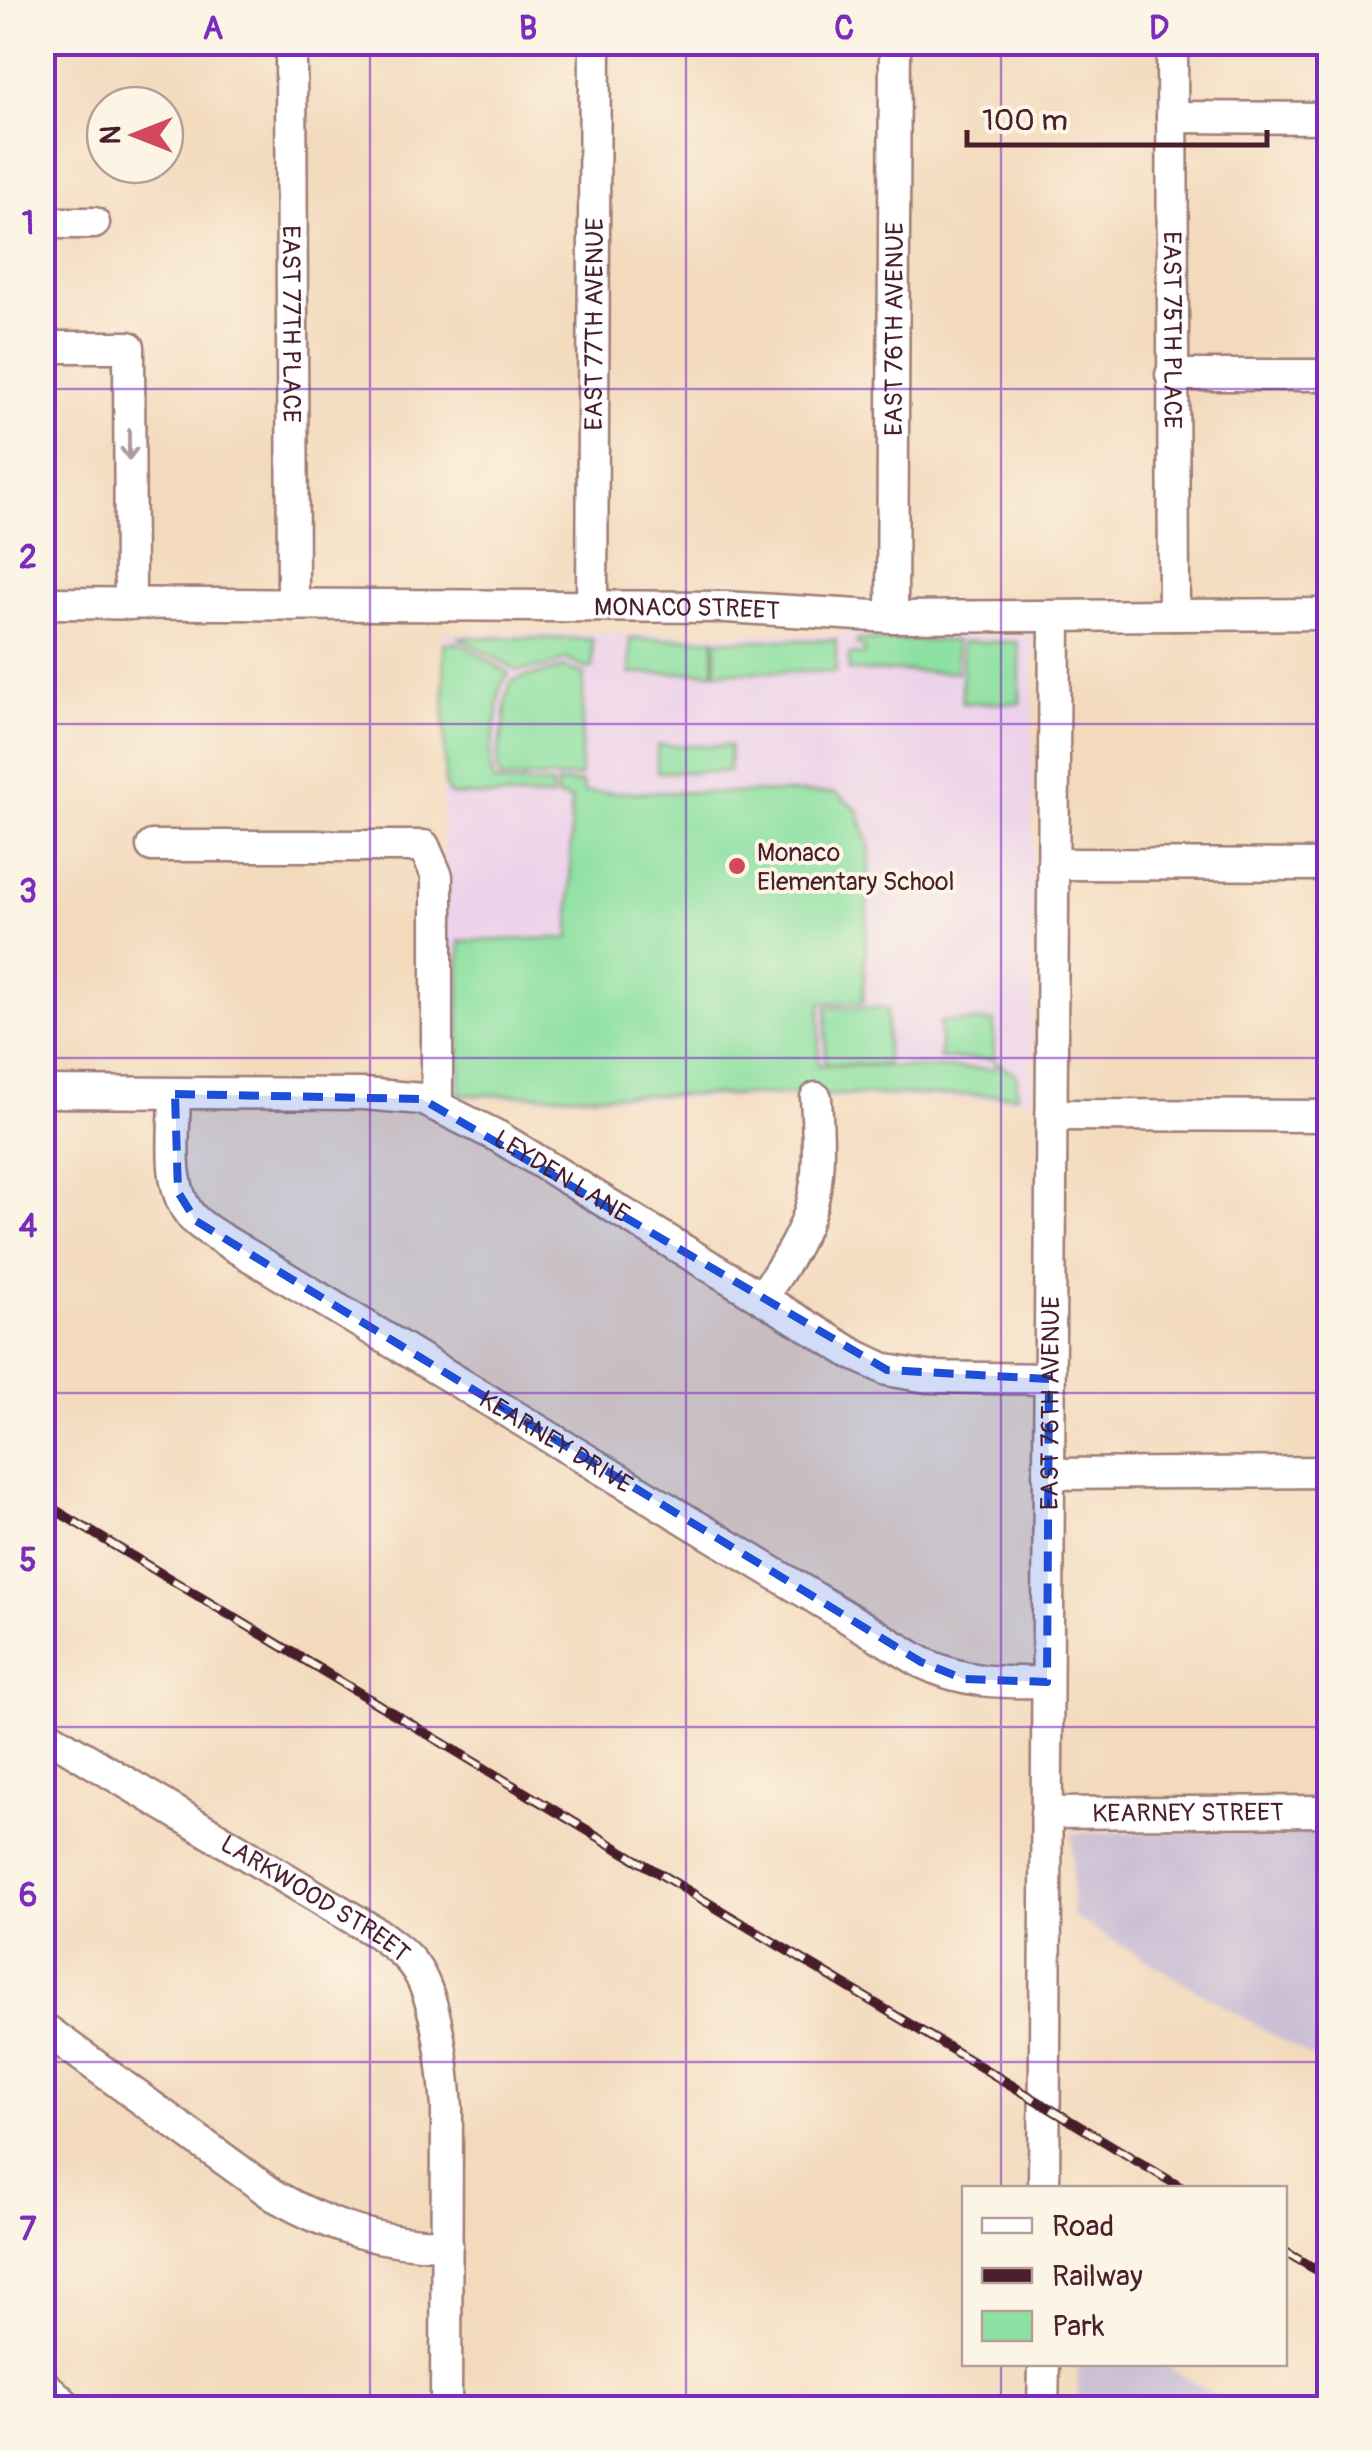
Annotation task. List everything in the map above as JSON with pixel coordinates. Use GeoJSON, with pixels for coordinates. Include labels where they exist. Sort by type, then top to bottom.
{"type":"FeatureCollection","features":[{"type":"Feature","properties":{"kind":"street","name":"EAST 77TH PLACE"},"geometry":{"type":"LineString","coordinates":[[291,42],[293,605]]}},
{"type":"Feature","properties":{"kind":"street","name":"EAST 77TH AVENUE"},"geometry":{"type":"LineString","coordinates":[[592,606],[595,42]]}},
{"type":"Feature","properties":{"kind":"street","name":"EAST 76TH AVENUE"},"geometry":{"type":"LineString","coordinates":[[892,617],[895,42]]}},
{"type":"Feature","properties":{"kind":"street","name":"EAST 75TH PLACE"},"geometry":{"type":"LineString","coordinates":[[1172,42],[1174,615]]}},
{"type":"Feature","properties":{"kind":"street"},"geometry":{"type":"LineString","coordinates":[[1172,117],[1330,118]]}},
{"type":"Feature","properties":{"kind":"street"},"geometry":{"type":"LineString","coordinates":[[42,223],[94,224]]}},
{"type":"Feature","properties":{"kind":"street"},"geometry":{"type":"LineString","coordinates":[[42,347],[129,347],[130,604]]}},
{"type":"Feature","properties":{"kind":"street"},"geometry":{"type":"LineString","coordinates":[[1171,375],[1330,375]]}},
{"type":"Feature","properties":{"kind":"street","name":"MONACO STREET"},"geometry":{"type":"LineString","coordinates":[[42,603],[726,608],[892,617],[1330,614]]}},
{"type":"Feature","properties":{"kind":"street","name":"EAST 76TH AVENUE"},"geometry":{"type":"LineString","coordinates":[[1044,2186],[1054,617]]}},
{"type":"Feature","properties":{"kind":"street"},"geometry":{"type":"LineString","coordinates":[[152,846],[424,846],[436,876],[437,1104]]}},
{"type":"Feature","properties":{"kind":"street"},"geometry":{"type":"LineString","coordinates":[[1053,864],[1330,865]]}},
{"type":"Feature","properties":{"kind":"street","name":"LEYDEN LANE"},"geometry":{"type":"LineString","coordinates":[[42,1092],[364,1094],[411,1097],[437,1104],[514,1146],[853,1354],[887,1370],[927,1376],[1049,1379]]}},
{"type":"Feature","properties":{"kind":"street","name":"KEARNEY DRIVE"},"geometry":{"type":"LineString","coordinates":[[175,1094],[178,1192],[184,1207],[196,1220],[220,1237],[921,1662],[964,1679],[1046,1682]]}},
{"type":"Feature","properties":{"kind":"street"},"geometry":{"type":"LineString","coordinates":[[762,1297],[790,1257],[810,1218],[818,1170],[816,1098]]}},
{"type":"Feature","properties":{"kind":"street"},"geometry":{"type":"LineString","coordinates":[[1051,1115],[1330,1116]]}},
{"type":"Feature","properties":{"kind":"street"},"geometry":{"type":"LineString","coordinates":[[1048,1474],[1330,1472]]}},
{"type":"Feature","properties":{"kind":"street","name":"LARKWOOD STREET"},"geometry":{"type":"LineString","coordinates":[[44,1734],[401,1950],[423,1984],[444,2067],[446,2244]]}},
{"type":"Feature","properties":{"kind":"street","name":"KEARNEY STREET"},"geometry":{"type":"LineString","coordinates":[[1046,1814],[1330,1812]]}},
{"type":"Feature","properties":{"kind":"street"},"geometry":{"type":"LineString","coordinates":[[42,2027],[275,2196],[312,2218],[362,2236],[446,2244],[446,2408]]}},
{"type":"Feature","properties":{"kind":"street"},"geometry":{"type":"LineString","coordinates":[[1043,2408],[1044,2366]]}},
{"type":"Feature","properties":{"kind":"street"},"geometry":{"type":"LineString","coordinates":[[42,2383],[69,2408]]}},
{"type":"Feature","properties":{"kind":"highlighted area"},"geometry":{"type":"Polygon","coordinates":[[[175,1094],[422,1099],[887,1370],[1049,1379],[1047,1682],[964,1679],[921,1662],[196,1221],[178,1192],[175,1094]]]}},
{"type":"Feature","properties":{"kind":"shaded area","name":"Monaco Elementary School"},"geometry":{"type":"Polygon","coordinates":[[[443,633],[1033,635],[1032,1099],[442,1098],[443,633]]]}},
{"type":"Feature","properties":{"kind":"shaded area"},"geometry":{"type":"Polygon","coordinates":[[[1329,1831],[1329,2068],[1072,1916],[1072,1833],[1329,1831]]]}},
{"type":"Feature","properties":{"kind":"shaded area"},"geometry":{"type":"Polygon","coordinates":[[[1078,2366],[1168,2366],[1234,2408],[1078,2408],[1078,2366]]]}},
{"type":"Feature","properties":{"kind":"green space"},"geometry":{"type":"Polygon","coordinates":[[[459,637],[592,639],[593,667],[586,669],[566,659],[547,667],[517,671],[459,637]]]}},
{"type":"Feature","properties":{"kind":"green space"},"geometry":{"type":"Polygon","coordinates":[[[714,638],[714,672],[630,674],[630,639],[714,638]]]}},
{"type":"Feature","properties":{"kind":"green space"},"geometry":{"type":"Polygon","coordinates":[[[716,640],[836,640],[836,672],[716,672],[716,640]]]}},
{"type":"Feature","properties":{"kind":"green space"},"geometry":{"type":"Polygon","coordinates":[[[857,640],[956,641],[957,672],[849,671],[849,655],[864,654],[857,640]]]}},
{"type":"Feature","properties":{"kind":"green space"},"geometry":{"type":"Polygon","coordinates":[[[962,642],[1017,642],[1020,703],[962,703],[962,642]]]}},
{"type":"Feature","properties":{"kind":"green space"},"geometry":{"type":"Polygon","coordinates":[[[444,643],[461,643],[509,674],[500,691],[491,750],[494,782],[552,785],[552,798],[450,795],[445,786],[444,643]]]}},
{"type":"Feature","properties":{"kind":"green space"},"geometry":{"type":"Polygon","coordinates":[[[564,667],[584,674],[580,777],[500,779],[498,755],[512,681],[564,667]]]}},
{"type":"Feature","properties":{"kind":"green space"},"geometry":{"type":"Polygon","coordinates":[[[657,745],[730,746],[729,772],[657,772],[657,745]]]}},
{"type":"Feature","properties":{"kind":"green space"},"geometry":{"type":"Polygon","coordinates":[[[557,783],[582,783],[584,792],[836,793],[858,810],[870,848],[863,1002],[821,1003],[818,1065],[995,1069],[995,1061],[1017,1075],[1017,1095],[460,1095],[460,941],[570,938],[571,799],[557,797],[557,783]]]}},
{"type":"Feature","properties":{"kind":"green space"},"geometry":{"type":"Polygon","coordinates":[[[827,1007],[887,1008],[886,1065],[825,1064],[827,1007]]]}},
{"type":"Feature","properties":{"kind":"green space"},"geometry":{"type":"Polygon","coordinates":[[[940,1022],[994,1022],[994,1059],[940,1059],[940,1022]]]}},
{"type":"Feature","properties":{"kind":"railway"},"geometry":{"type":"LineString","coordinates":[[42,1502],[1179,2186]]}},
{"type":"Feature","properties":{"kind":"railway"},"geometry":{"type":"LineString","coordinates":[[1287,2253],[1330,2278]]}},
{"type":"Feature","properties":{"kind":"place","name":"Monaco Elementary School"},"geometry":{"type":"Point","coordinates":[737,866]}}]}
